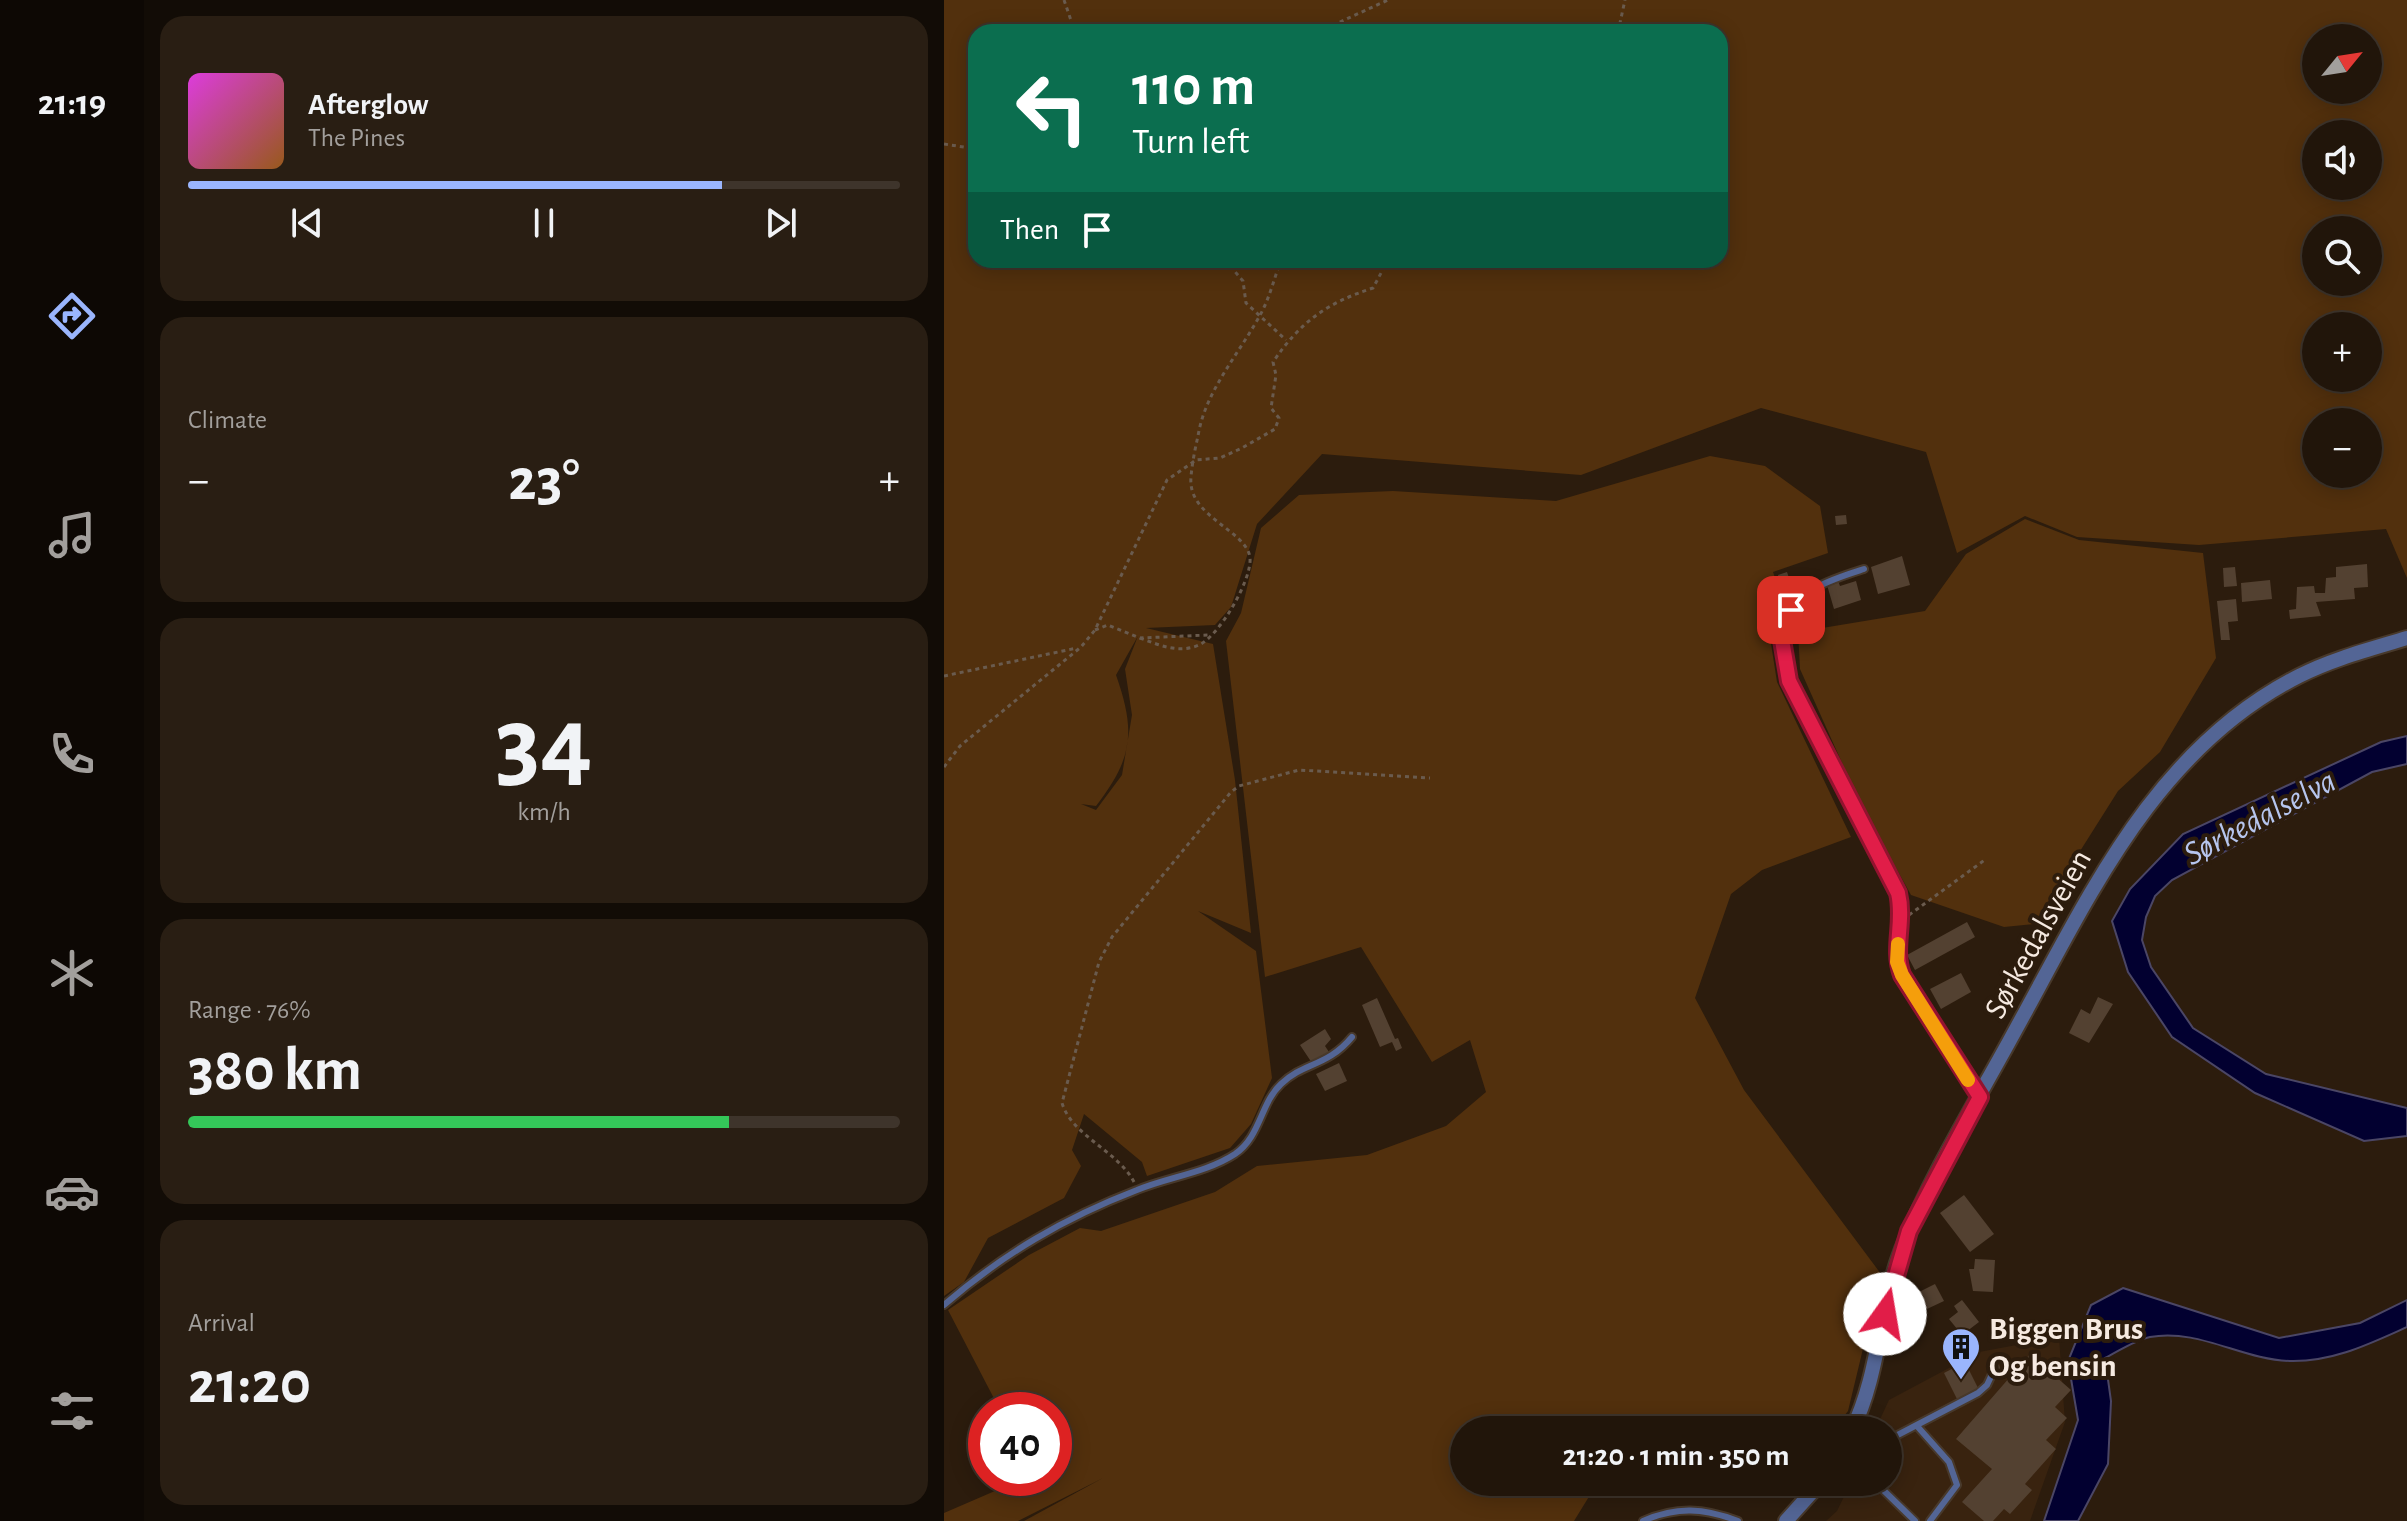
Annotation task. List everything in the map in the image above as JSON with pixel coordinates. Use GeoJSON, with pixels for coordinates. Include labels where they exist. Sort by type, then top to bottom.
{"type":"FeatureCollection","features":[{"type":"Feature","properties":{"kind":"street","name":"Sørkedalsveien"},"geometry":{"type":"LineString","coordinates":[[1857,1416],[1872,1376],[1893,1279],[1909,1231],[2114,853],[2178,767],[2235,716],[2282,685],[2336,661],[2407,638]]}},
{"type":"Feature","properties":{"kind":"street"},"geometry":{"type":"LineString","coordinates":[[1786,1521],[1808,1496]]}},
{"type":"Feature","properties":{"kind":"lane"},"geometry":{"type":"LineString","coordinates":[[1864,569],[1819,585],[1791,610],[1783,631],[1784,664],[1798,701],[1898,893],[1902,919],[1897,955],[1902,975],[1980,1097]]}},
{"type":"Feature","properties":{"kind":"lane"},"geometry":{"type":"LineString","coordinates":[[944,1305],[1035,1236],[1138,1189],[1212,1165],[1237,1152],[1257,1130],[1281,1084],[1336,1056],[1352,1037]]}},
{"type":"Feature","properties":{"kind":"lane"},"geometry":{"type":"LineString","coordinates":[[1902,1433],[1978,1393],[1987,1385],[1995,1368]]}},
{"type":"Feature","properties":{"kind":"lane"},"geometry":{"type":"LineString","coordinates":[[1917,1426],[1949,1462],[1957,1485],[1930,1521]]}},
{"type":"Feature","properties":{"kind":"lane"},"geometry":{"type":"LineString","coordinates":[[1889,1496],[1915,1521]]}},
{"type":"Feature","properties":{"kind":"lane"},"geometry":{"type":"LineString","coordinates":[[1643,1521],[1682,1509],[1709,1510],[1738,1521]]}},
{"type":"Feature","properties":{"kind":"path"},"geometry":{"type":"LineString","coordinates":[[1064,0],[1072,24]]}},
{"type":"Feature","properties":{"kind":"path"},"geometry":{"type":"LineString","coordinates":[[1336,24],[1388,0]]}},
{"type":"Feature","properties":{"kind":"path"},"geometry":{"type":"LineString","coordinates":[[1620,24],[1625,0]]}},
{"type":"Feature","properties":{"kind":"path"},"geometry":{"type":"LineString","coordinates":[[944,144],[968,148]]}},
{"type":"Feature","properties":{"kind":"path"},"geometry":{"type":"LineString","coordinates":[[1232,268],[1243,281],[1246,303],[1287,341]]}},
{"type":"Feature","properties":{"kind":"path"},"geometry":{"type":"LineString","coordinates":[[1095,630],[1108,625],[1171,650],[1199,645],[1235,603],[1250,560],[1246,546],[1218,526],[1199,504],[1190,480],[1196,460],[1198,433],[1212,394],[1261,314],[1278,268]]}},
{"type":"Feature","properties":{"kind":"path"},"geometry":{"type":"LineString","coordinates":[[944,767],[960,746],[1081,647],[1095,630],[1167,480],[1196,460],[1220,458],[1275,429],[1279,418],[1271,408],[1270,397],[1276,375],[1273,362],[1287,341],[1333,301],[1373,288],[1384,268]]}},
{"type":"Feature","properties":{"kind":"path"},"geometry":{"type":"LineString","coordinates":[[1140,638],[1210,635]]}},
{"type":"Feature","properties":{"kind":"path"},"geometry":{"type":"LineString","coordinates":[[944,676],[1081,647]]}},
{"type":"Feature","properties":{"kind":"path"},"geometry":{"type":"LineString","coordinates":[[1138,1189],[1127,1168],[1066,1116],[1062,1103],[1099,962],[1112,937],[1239,786],[1299,770],[1430,778]]}},
{"type":"Feature","properties":{"kind":"path"},"geometry":{"type":"LineString","coordinates":[[1902,919],[1986,859]]}},
{"type":"Feature","properties":{"kind":"shaded area"},"geometry":{"type":"Polygon","coordinates":[[[944,0],[2407,0],[2407,578],[2386,529],[2199,545],[2077,537],[2025,516],[1957,553],[1926,452],[1761,408],[1581,475],[1322,454],[1257,524],[1231,607],[1215,625],[1146,628],[1213,644],[1235,780],[1251,933],[1198,911],[1256,951],[1272,1078],[1251,1124],[1230,1148],[1147,1176],[1142,1162],[1084,1114],[1072,1150],[1081,1166],[1064,1198],[988,1238],[964,1282],[944,1296],[944,0]],[[1138,636],[1116,675],[1127,713],[1127,742],[1132,715],[1125,669],[1138,636]],[[1127,746],[1118,773],[1096,806],[1081,804],[1096,810],[1122,775],[1127,746]]]}},
{"type":"Feature","properties":{"kind":"shaded area"},"geometry":{"type":"Polygon","coordinates":[[[1710,456],[1765,466],[1820,506],[1828,553],[1773,572],[1783,602],[1769,631],[1777,682],[1851,837],[1762,870],[1731,894],[1695,998],[1744,1090],[1881,1274],[1848,1411],[1844,1416],[1450,1416],[1450,1496],[1589,1496],[1574,1521],[1024,1521],[1103,1478],[1072,1494],[1072,1392],[991,1392],[948,1310],[1029,1255],[1080,1228],[1101,1231],[1215,1192],[1257,1166],[1367,1155],[1446,1126],[1486,1092],[1470,1040],[1432,1062],[1361,947],[1265,977],[1226,641],[1241,613],[1261,528],[1299,495],[1393,491],[1556,501],[1710,456]]]}},
{"type":"Feature","properties":{"kind":"shaded area"},"geometry":{"type":"Polygon","coordinates":[[[2025,519],[2079,540],[2203,553],[2216,658],[2160,752],[2118,791],[2034,924],[2004,927],[1911,895],[1860,803],[1800,669],[1798,632],[1925,611],[1966,554],[2025,519]]]}},
{"type":"Feature","properties":{"kind":"shaded area"},"geometry":{"type":"Polygon","coordinates":[[[2059,1337],[2065,1422],[2030,1521],[1826,1521],[1837,1511],[1844,1496],[1902,1496],[1902,1416],[1882,1416],[1889,1400],[1979,1352],[2059,1337]]]}},
{"type":"Feature","properties":{"kind":"shaded area"},"geometry":{"type":"Polygon","coordinates":[[[983,1496],[1067,1496],[1018,1521],[944,1521],[944,1513],[983,1496]]]}},
{"type":"Feature","properties":{"kind":"water","name":"Sørkedalselva"},"geometry":{"type":"Polygon","coordinates":[[[2407,736],[2407,764],[2372,772],[2172,880],[2155,896],[2146,917],[2142,940],[2151,967],[2193,1028],[2266,1074],[2407,1108],[2407,1136],[2364,1141],[2255,1093],[2172,1037],[2128,972],[2112,921],[2130,889],[2183,834],[2381,742],[2407,736]]]}},
{"type":"Feature","properties":{"kind":"water"},"geometry":{"type":"Polygon","coordinates":[[[2123,1288],[2279,1338],[2360,1323],[2407,1300],[2407,1327],[2350,1351],[2306,1361],[2255,1356],[2203,1340],[2168,1335],[2150,1337],[2127,1346],[2105,1358],[2111,1401],[2108,1464],[2078,1521],[2044,1521],[2078,1420],[2068,1361],[2091,1305],[2123,1288]]]}},
{"type":"Feature","properties":{"kind":"building"},"geometry":{"type":"Polygon","coordinates":[[[1846,515],[1847,524],[1836,525],[1835,516],[1846,515]]]}},
{"type":"Feature","properties":{"kind":"building"},"geometry":{"type":"Polygon","coordinates":[[[1902,556],[1910,585],[1878,594],[1871,567],[1902,556]]]}},
{"type":"Feature","properties":{"kind":"building"},"geometry":{"type":"Polygon","coordinates":[[[2367,564],[2368,587],[2354,588],[2355,599],[2316,602],[2321,616],[2290,619],[2289,610],[2296,609],[2297,587],[2314,586],[2315,593],[2325,593],[2326,578],[2336,577],[2336,567],[2367,564]]]}},
{"type":"Feature","properties":{"kind":"building"},"geometry":{"type":"Polygon","coordinates":[[[2235,567],[2237,586],[2224,587],[2223,568],[2235,567]]]}},
{"type":"Feature","properties":{"kind":"building"},"geometry":{"type":"Polygon","coordinates":[[[1787,572],[1793,590],[1783,593],[1778,575],[1787,572]]]}},
{"type":"Feature","properties":{"kind":"building"},"geometry":{"type":"Polygon","coordinates":[[[2270,580],[2272,599],[2242,602],[2241,583],[2270,580]]]}},
{"type":"Feature","properties":{"kind":"building"},"geometry":{"type":"Polygon","coordinates":[[[1838,581],[1840,586],[1856,581],[1861,600],[1834,609],[1827,585],[1838,581]]]}},
{"type":"Feature","properties":{"kind":"building"},"geometry":{"type":"Polygon","coordinates":[[[2236,599],[2238,621],[2228,622],[2230,640],[2221,640],[2217,601],[2236,599]]]}},
{"type":"Feature","properties":{"kind":"building"},"geometry":{"type":"Polygon","coordinates":[[[1967,922],[1975,937],[1915,970],[1907,955],[1967,922]]]}},
{"type":"Feature","properties":{"kind":"building"},"geometry":{"type":"Polygon","coordinates":[[[1961,973],[1971,992],[1941,1009],[1930,989],[1961,973]]]}},
{"type":"Feature","properties":{"kind":"building"},"geometry":{"type":"Polygon","coordinates":[[[2098,997],[2113,1004],[2089,1043],[2069,1033],[2081,1009],[2090,1014],[2098,997]]]}},
{"type":"Feature","properties":{"kind":"building"},"geometry":{"type":"Polygon","coordinates":[[[1377,998],[1402,1048],[1396,1051],[1392,1042],[1380,1047],[1362,1005],[1377,998]]]}},
{"type":"Feature","properties":{"kind":"building"},"geometry":{"type":"Polygon","coordinates":[[[1325,1029],[1331,1039],[1325,1046],[1329,1052],[1312,1063],[1300,1045],[1325,1029]]]}},
{"type":"Feature","properties":{"kind":"building"},"geometry":{"type":"Polygon","coordinates":[[[1339,1063],[1347,1081],[1325,1091],[1316,1074],[1339,1063]]]}},
{"type":"Feature","properties":{"kind":"building"},"geometry":{"type":"Polygon","coordinates":[[[1964,1195],[1994,1234],[1970,1252],[1940,1213],[1964,1195]]]}},
{"type":"Feature","properties":{"kind":"building"},"geometry":{"type":"Polygon","coordinates":[[[1975,1259],[1995,1260],[1993,1292],[1973,1291],[1969,1269],[1974,1269],[1975,1259]]]}},
{"type":"Feature","properties":{"kind":"building"},"geometry":{"type":"Polygon","coordinates":[[[1935,1284],[1944,1301],[1927,1309],[1919,1292],[1935,1284]]]}},
{"type":"Feature","properties":{"kind":"building"},"geometry":{"type":"Polygon","coordinates":[[[1962,1300],[1979,1322],[1962,1335],[1949,1319],[1958,1312],[1954,1306],[1962,1300]]]}},
{"type":"Feature","properties":{"kind":"building"},"geometry":{"type":"Polygon","coordinates":[[[2030,1354],[2071,1390],[2055,1407],[2067,1418],[2046,1440],[2056,1449],[2025,1484],[2032,1490],[2010,1514],[2004,1509],[1993,1521],[1984,1521],[1962,1502],[1992,1469],[1956,1439],[2030,1354]]]}},
{"type":"Feature","properties":{"kind":"building","name":"Biggen Brus Og bensin"},"geometry":{"type":"Polygon","coordinates":[[[1965,1362],[1978,1388],[1957,1399],[1944,1373],[1965,1362]]]}},
{"type":"Feature","properties":{"kind":"slow traffic"},"geometry":{"type":"LineString","coordinates":[[1898,944],[1897,962],[1902,975],[1968,1080]]}},
{"type":"Feature","properties":{"kind":"place","name":"Biggen Brus Og bensin"},"geometry":{"type":"Point","coordinates":[1961,1381]}},
{"type":"Feature","properties":{"kind":"route"},"geometry":{"type":"LineString","coordinates":[[1791,610],[1785,621],[1782,640],[1784,664],[1798,701],[1898,893],[1902,919],[1897,962],[1902,975],[1980,1097],[1909,1231],[1899,1256],[1885,1314]]}}]}
